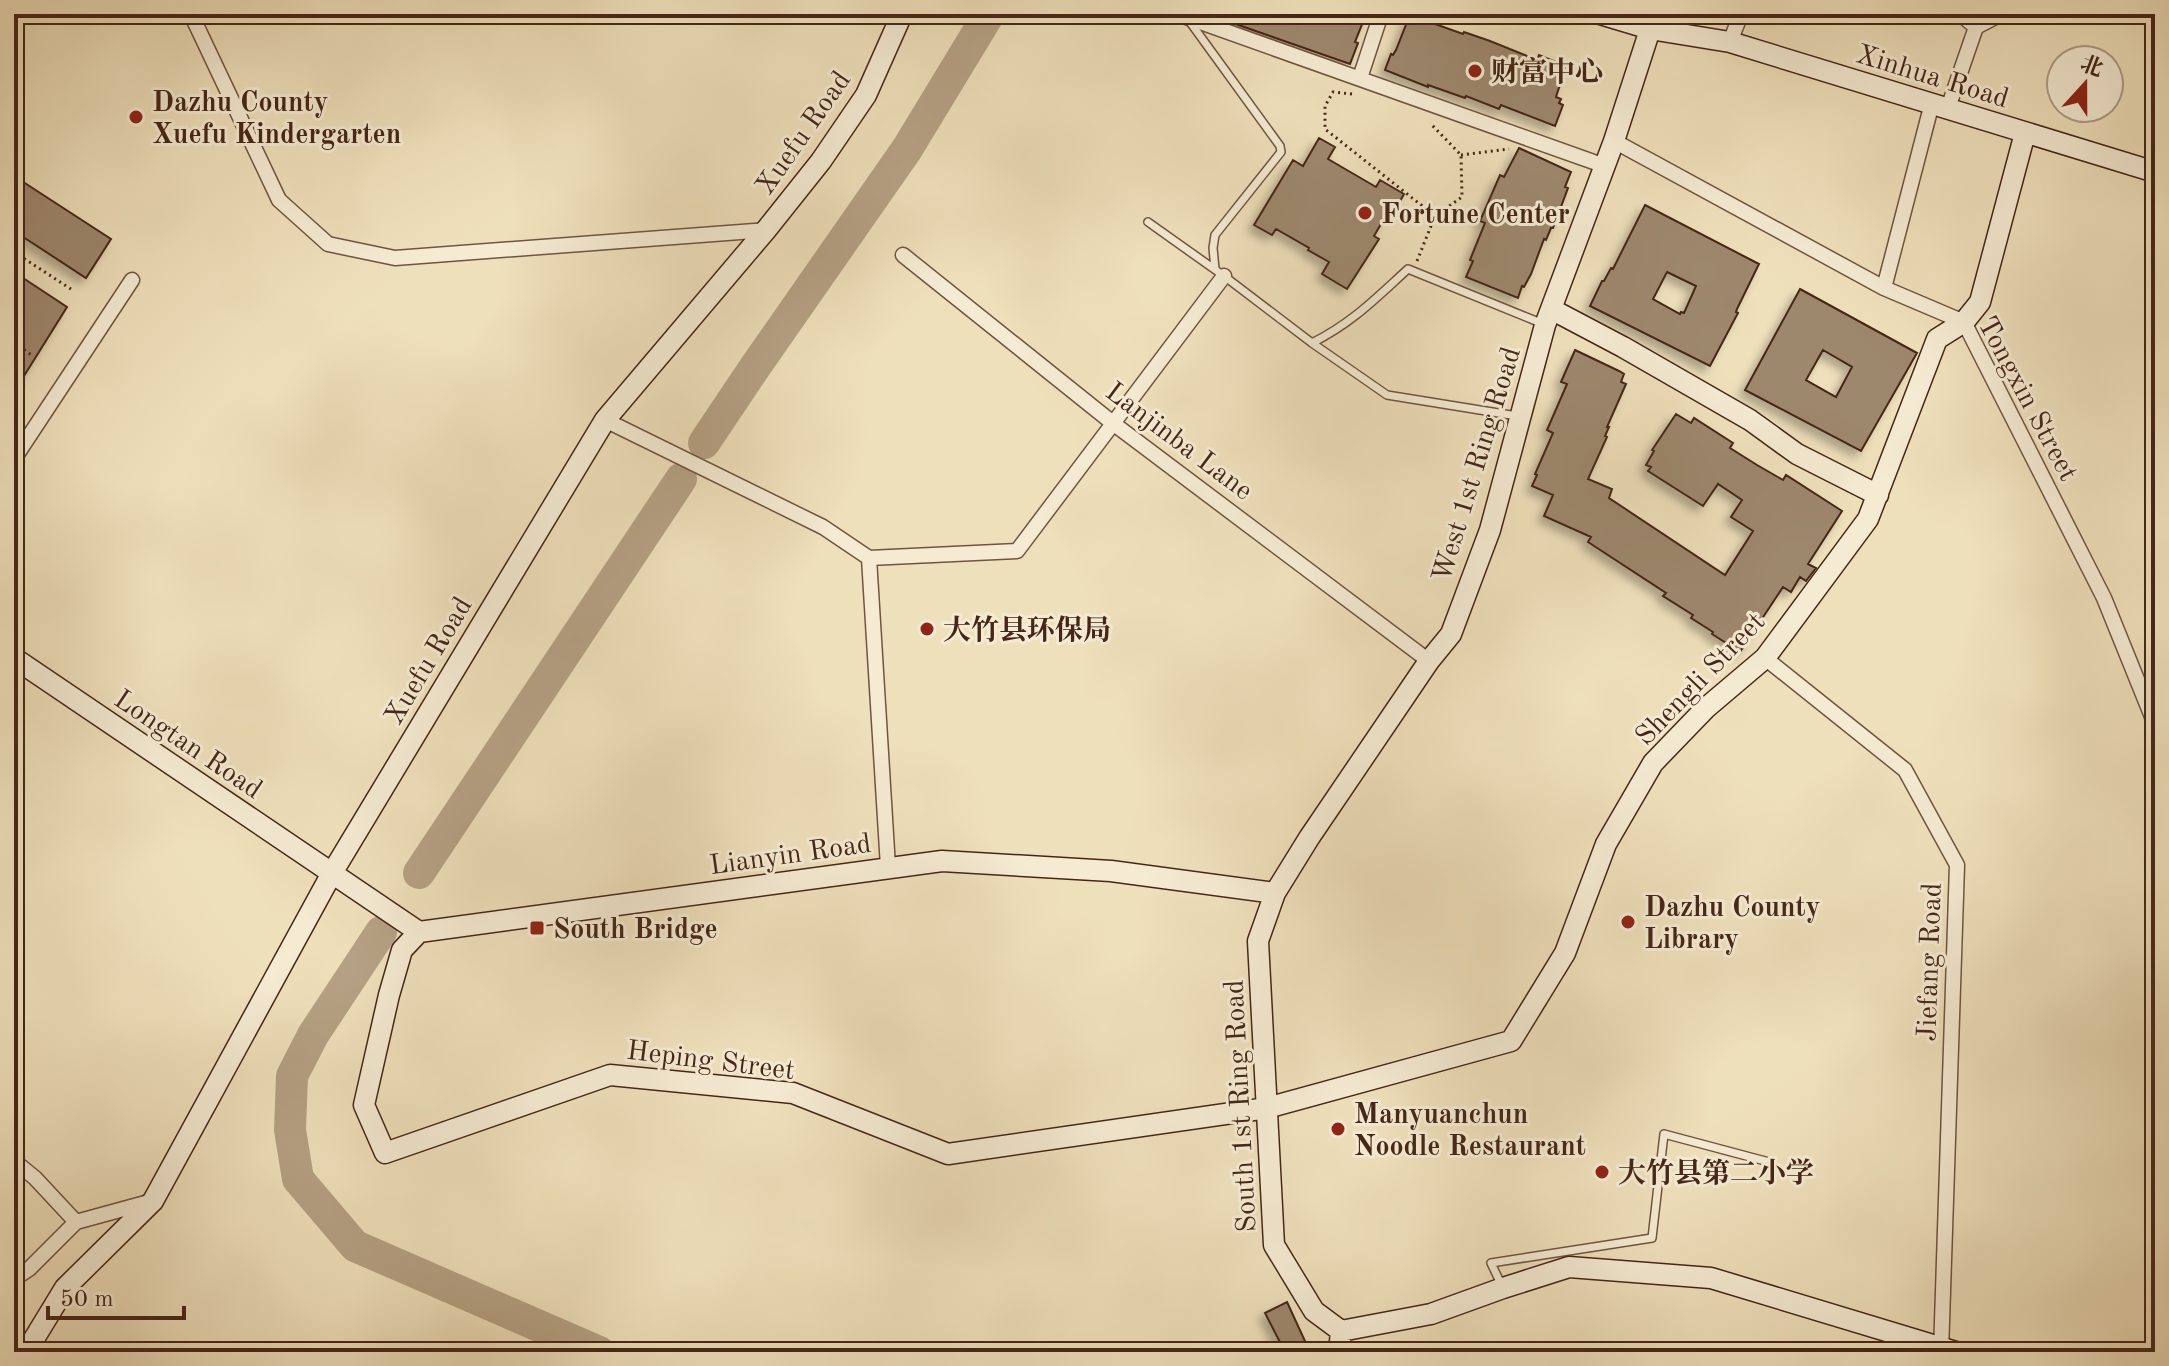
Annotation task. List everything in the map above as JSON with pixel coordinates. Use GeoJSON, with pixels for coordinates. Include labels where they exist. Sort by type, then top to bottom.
{"type":"FeatureCollection","features":[{"type":"Feature","properties":{"kind":"street"},"geometry":{"type":"LineString","coordinates":[[191,14],[279,200],[328,244],[395,258],[766,230]]}},
{"type":"Feature","properties":{"kind":"street","name":"Xuefu Road"},"geometry":{"type":"LineString","coordinates":[[26,1352],[65,1288],[153,1201],[332,873],[605,420],[821,161],[866,95],[902,14]]}},
{"type":"Feature","properties":{"kind":"street"},"geometry":{"type":"LineString","coordinates":[[1360,78],[1381,14]]}},
{"type":"Feature","properties":{"kind":"street","name":"Xinhua Road"},"geometry":{"type":"LineString","coordinates":[[1600,14],[1652,22],[1730,42],[2155,172]]}},
{"type":"Feature","properties":{"kind":"street"},"geometry":{"type":"LineString","coordinates":[[1730,42],[1741,14]]}},
{"type":"Feature","properties":{"kind":"street"},"geometry":{"type":"LineString","coordinates":[[1960,14],[1976,27]]}},
{"type":"Feature","properties":{"kind":"street"},"geometry":{"type":"LineString","coordinates":[[1884,288],[1940,106],[1976,27],[2001,14]]}},
{"type":"Feature","properties":{"kind":"street"},"geometry":{"type":"LineString","coordinates":[[1185,16],[1605,166]]}},
{"type":"Feature","properties":{"kind":"street","name":"West 1st Ring Road"},"geometry":{"type":"LineString","coordinates":[[1275,893],[1429,661],[1451,634],[1490,530],[1548,317],[1614,141],[1652,22]]}},
{"type":"Feature","properties":{"kind":"street","name":"Shengli Street"},"geometry":{"type":"LineString","coordinates":[[1267,1108],[1511,1041],[1565,953],[1606,844],[1653,763],[1706,708],[1765,658],[1868,519],[1937,339],[1964,322],[1980,302],[2025,133]]}},
{"type":"Feature","properties":{"kind":"street","name":"Tongxin Street"},"geometry":{"type":"LineString","coordinates":[[1614,141],[1884,288],[1964,322],[2104,598],[2155,724]]}},
{"type":"Feature","properties":{"kind":"street","name":"Lanjinba Lane"},"geometry":{"type":"LineString","coordinates":[[903,255],[1114,424],[1429,661]]}},
{"type":"Feature","properties":{"kind":"street"},"geometry":{"type":"LineString","coordinates":[[605,420],[823,527],[869,558],[1017,551],[1114,424],[1220,273]]}},
{"type":"Feature","properties":{"kind":"street"},"geometry":{"type":"LineString","coordinates":[[14,459],[132,280]]}},
{"type":"Feature","properties":{"kind":"street"},"geometry":{"type":"LineString","coordinates":[[1548,317],[1623,347],[1750,420],[1797,454],[1878,495]]}},
{"type":"Feature","properties":{"kind":"street"},"geometry":{"type":"LineString","coordinates":[[869,558],[888,867]]}},
{"type":"Feature","properties":{"kind":"street","name":"Longtan Road"},"geometry":{"type":"LineString","coordinates":[[14,658],[332,873]]}},
{"type":"Feature","properties":{"kind":"street","name":"Jiefang Road"},"geometry":{"type":"LineString","coordinates":[[1765,658],[1905,770],[1957,865],[1946,1351]]}},
{"type":"Feature","properties":{"kind":"street","name":"Lianyin Road"},"geometry":{"type":"LineString","coordinates":[[419,932],[942,861],[1111,871],[1275,893]]}},
{"type":"Feature","properties":{"kind":"street"},"geometry":{"type":"LineString","coordinates":[[332,873],[419,932]]}},
{"type":"Feature","properties":{"kind":"street","name":"South 1st Ring Road"},"geometry":{"type":"LineString","coordinates":[[1275,893],[1258,941],[1274,1245],[1314,1311],[1341,1331]]}},
{"type":"Feature","properties":{"kind":"street","name":"Heping Street"},"geometry":{"type":"LineString","coordinates":[[419,932],[402,950],[364,1105],[385,1153],[610,1075],[793,1093],[948,1154],[1267,1108]]}},
{"type":"Feature","properties":{"kind":"street"},"geometry":{"type":"LineString","coordinates":[[14,1161],[35,1178],[76,1222]]}},
{"type":"Feature","properties":{"kind":"street"},"geometry":{"type":"LineString","coordinates":[[14,1279],[29,1269],[76,1222],[153,1201]]}},
{"type":"Feature","properties":{"kind":"street"},"geometry":{"type":"LineString","coordinates":[[1339,1352],[1341,1331],[1431,1314],[1569,1267],[1711,1278],[1946,1351]]}},
{"type":"Feature","properties":{"kind":"lane"},"geometry":{"type":"LineString","coordinates":[[1185,16],[1280,146],[1281,152],[1215,235],[1213,248],[1220,273]]}},
{"type":"Feature","properties":{"kind":"lane"},"geometry":{"type":"LineString","coordinates":[[1148,222],[1387,395],[1520,417]]}},
{"type":"Feature","properties":{"kind":"lane"},"geometry":{"type":"LineString","coordinates":[[1312,343],[1352,320],[1408,269],[1548,317]]}},
{"type":"Feature","properties":{"kind":"lane"},"geometry":{"type":"LineString","coordinates":[[1503,1288],[1491,1263],[1652,1238],[1664,1134],[1769,1162]]}},
{"type":"Feature","properties":{"kind":"path"},"geometry":{"type":"LineString","coordinates":[[1360,95],[1333,92],[1325,106],[1325,129],[1435,216]]}},
{"type":"Feature","properties":{"kind":"path"},"geometry":{"type":"LineString","coordinates":[[1416,264],[1435,216],[1462,197],[1461,155],[1429,122]]}},
{"type":"Feature","properties":{"kind":"path"},"geometry":{"type":"LineString","coordinates":[[1461,155],[1512,149]]}},
{"type":"Feature","properties":{"kind":"path"},"geometry":{"type":"LineString","coordinates":[[14,252],[71,289]]}},
{"type":"Feature","properties":{"kind":"path"},"geometry":{"type":"LineString","coordinates":[[14,343],[33,356]]}},
{"type":"Feature","properties":{"kind":"building"},"geometry":{"type":"Polygon","coordinates":[[[1207,14],[1356,14],[1365,17],[1350,64],[1207,14]]]}},
{"type":"Feature","properties":{"kind":"building","name":"财富中心"},"geometry":{"type":"Polygon","coordinates":[[[1409,17],[1464,32],[1537,60],[1539,55],[1566,66],[1556,97],[1561,99],[1559,103],[1563,105],[1555,126],[1501,105],[1499,109],[1385,70],[1409,17]]]}},
{"type":"Feature","properties":{"kind":"building","name":"Fortune Center"},"geometry":{"type":"Polygon","coordinates":[[[1319,138],[1335,147],[1328,159],[1376,187],[1380,180],[1404,194],[1395,210],[1391,207],[1374,236],[1379,239],[1347,289],[1322,274],[1329,262],[1309,248],[1276,229],[1272,235],[1254,225],[1293,160],[1303,166],[1319,138]]]}},
{"type":"Feature","properties":{"kind":"building","name":"财富中心"},"geometry":{"type":"Polygon","coordinates":[[[1519,148],[1571,172],[1553,228],[1544,239],[1518,298],[1466,277],[1485,223],[1480,221],[1500,175],[1504,177],[1519,148]]]}},
{"type":"Feature","properties":{"kind":"building"},"geometry":{"type":"Polygon","coordinates":[[[14,176],[111,239],[86,278],[14,231],[14,176]]]}},
{"type":"Feature","properties":{"kind":"building"},"geometry":{"type":"Polygon","coordinates":[[[1645,205],[1759,264],[1710,366],[1590,306],[1602,281],[1613,269],[1645,205]],[[1667,272],[1653,299],[1680,314],[1684,313],[1696,286],[1667,272]]]}},
{"type":"Feature","properties":{"kind":"building"},"geometry":{"type":"Polygon","coordinates":[[[14,272],[67,307],[14,392],[14,272]]]}},
{"type":"Feature","properties":{"kind":"building"},"geometry":{"type":"Polygon","coordinates":[[[1800,289],[1917,353],[1861,451],[1745,390],[1800,289]],[[1823,350],[1806,380],[1836,397],[1852,367],[1823,350]]]}},
{"type":"Feature","properties":{"kind":"building"},"geometry":{"type":"Polygon","coordinates":[[[1575,350],[1624,374],[1621,382],[1626,384],[1588,479],[1612,489],[1609,498],[1725,575],[1753,531],[1731,517],[1742,500],[1718,484],[1703,506],[1648,471],[1651,467],[1646,465],[1652,450],[1676,414],[1691,423],[1694,418],[1733,443],[1730,448],[1757,465],[1783,480],[1786,475],[1842,511],[1808,564],[1816,568],[1806,581],[1800,577],[1791,592],[1783,587],[1740,652],[1663,596],[1666,593],[1588,542],[1591,537],[1544,516],[1553,495],[1532,486],[1553,433],[1547,430],[1567,384],[1561,382],[1575,350]]]}},
{"type":"Feature","properties":{"kind":"building"},"geometry":{"type":"Polygon","coordinates":[[[1287,1302],[1310,1352],[1285,1352],[1265,1313],[1287,1302]]]}},
{"type":"Feature","properties":{"kind":"waterway"},"geometry":{"type":"LineString","coordinates":[[704,443],[907,149],[989,14]]}},
{"type":"Feature","properties":{"kind":"waterway"},"geometry":{"type":"LineString","coordinates":[[419,873],[681,479]]}},
{"type":"Feature","properties":{"kind":"waterway"},"geometry":{"type":"LineString","coordinates":[[381,932],[313,1035],[292,1076],[290,1130],[298,1179],[355,1246],[599,1352]]}},
{"type":"Feature","properties":{"kind":"place","name":"财富中心"},"geometry":{"type":"Point","coordinates":[1475,71]}},
{"type":"Feature","properties":{"kind":"place","name":"Dazhu County Xuefu Kindergarten"},"geometry":{"type":"Point","coordinates":[136,117]}},
{"type":"Feature","properties":{"kind":"place","name":"Fortune Center"},"geometry":{"type":"Point","coordinates":[1365,213]}},
{"type":"Feature","properties":{"kind":"place","name":"大竹县环保局"},"geometry":{"type":"Point","coordinates":[927,629]}},
{"type":"Feature","properties":{"kind":"place","name":"Dazhu County Library"},"geometry":{"type":"Point","coordinates":[1628,922]}},
{"type":"Feature","properties":{"kind":"place","name":"South Bridge"},"geometry":{"type":"Point","coordinates":[537,928]}},
{"type":"Feature","properties":{"kind":"place","name":"Manyuanchun Noodle Restaurant"},"geometry":{"type":"Point","coordinates":[1338,1129]}},
{"type":"Feature","properties":{"kind":"place","name":"大竹县第二小学"},"geometry":{"type":"Point","coordinates":[1602,1172]}}]}
